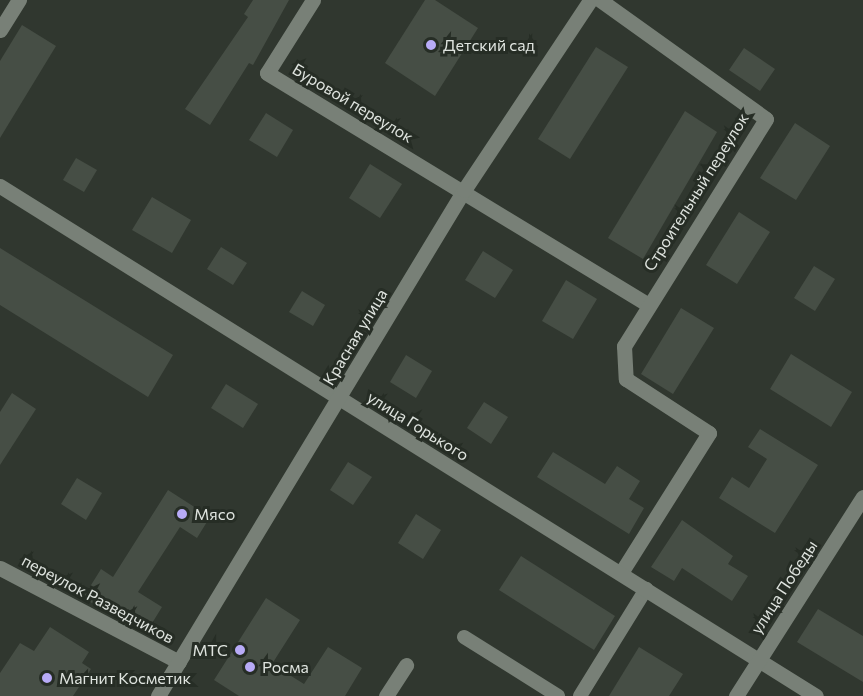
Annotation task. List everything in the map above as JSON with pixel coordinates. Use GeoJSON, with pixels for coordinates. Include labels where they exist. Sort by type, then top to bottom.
{"type":"FeatureCollection","features":[{"type":"Feature","properties":{"kind":"street"},"geometry":{"type":"LineString","coordinates":[[0,30],[19,0]]}},
{"type":"Feature","properties":{"kind":"street","name":"Буровой переулок"},"geometry":{"type":"LineString","coordinates":[[313,0],[267,73],[464,190]]}},
{"type":"Feature","properties":{"kind":"street","name":"Красная улица"},"geometry":{"type":"LineString","coordinates":[[158,696],[464,190],[590,0]]}},
{"type":"Feature","properties":{"kind":"street","name":"Строительный переулок"},"geometry":{"type":"LineString","coordinates":[[600,0],[766,119],[647,304],[624,346],[626,379],[709,433],[621,573]]}},
{"type":"Feature","properties":{"kind":"street","name":"улица Горького"},"geometry":{"type":"LineString","coordinates":[[0,186],[816,696]]}},
{"type":"Feature","properties":{"kind":"street"},"geometry":{"type":"LineString","coordinates":[[464,190],[647,304]]}},
{"type":"Feature","properties":{"kind":"street","name":"улица Победы"},"geometry":{"type":"LineString","coordinates":[[736,696],[863,497]]}},
{"type":"Feature","properties":{"kind":"street","name":"переулок Разведчиков"},"geometry":{"type":"LineString","coordinates":[[0,568],[179,662]]}},
{"type":"Feature","properties":{"kind":"street"},"geometry":{"type":"LineString","coordinates":[[386,696],[406,665]]}},
{"type":"Feature","properties":{"kind":"lane"},"geometry":{"type":"LineString","coordinates":[[580,696],[646,589]]}},
{"type":"Feature","properties":{"kind":"lane"},"geometry":{"type":"LineString","coordinates":[[464,637],[558,696]]}},
{"type":"Feature","properties":{"kind":"building"},"geometry":{"type":"Polygon","coordinates":[[[253,0],[289,0],[253,65],[249,63],[210,125],[185,109],[248,17],[244,14],[253,0]]]}},
{"type":"Feature","properties":{"kind":"building","name":"Детский сад"},"geometry":{"type":"Polygon","coordinates":[[[425,0],[435,0],[478,28],[435,96],[385,63],[425,0]]]}},
{"type":"Feature","properties":{"kind":"building"},"geometry":{"type":"Polygon","coordinates":[[[22,25],[56,46],[0,138],[0,61],[22,25]]]}},
{"type":"Feature","properties":{"kind":"building"},"geometry":{"type":"Polygon","coordinates":[[[596,47],[628,67],[570,159],[538,139],[596,47]]]}},
{"type":"Feature","properties":{"kind":"building"},"geometry":{"type":"Polygon","coordinates":[[[744,48],[775,69],[760,91],[729,70],[744,48]]]}},
{"type":"Feature","properties":{"kind":"building"},"geometry":{"type":"Polygon","coordinates":[[[685,111],[717,132],[643,259],[608,238],[685,111]]]}},
{"type":"Feature","properties":{"kind":"building"},"geometry":{"type":"Polygon","coordinates":[[[266,113],[293,130],[277,157],[249,140],[266,113]]]}},
{"type":"Feature","properties":{"kind":"building"},"geometry":{"type":"Polygon","coordinates":[[[795,123],[830,146],[796,200],[760,178],[795,123]]]}},
{"type":"Feature","properties":{"kind":"building"},"geometry":{"type":"Polygon","coordinates":[[[76,158],[97,170],[84,192],[63,180],[76,158]]]}},
{"type":"Feature","properties":{"kind":"building"},"geometry":{"type":"Polygon","coordinates":[[[370,164],[402,184],[380,218],[349,198],[370,164]]]}},
{"type":"Feature","properties":{"kind":"building"},"geometry":{"type":"Polygon","coordinates":[[[152,197],[191,220],[172,253],[132,230],[152,197]]]}},
{"type":"Feature","properties":{"kind":"building"},"geometry":{"type":"Polygon","coordinates":[[[739,212],[770,232],[737,284],[706,265],[739,212]]]}},
{"type":"Feature","properties":{"kind":"building"},"geometry":{"type":"Polygon","coordinates":[[[221,247],[247,263],[233,285],[207,269],[221,247]]]}},
{"type":"Feature","properties":{"kind":"building"},"geometry":{"type":"Polygon","coordinates":[[[0,248],[173,355],[148,397],[0,305],[0,248]]]}},
{"type":"Feature","properties":{"kind":"building"},"geometry":{"type":"Polygon","coordinates":[[[483,251],[513,270],[495,298],[465,280],[483,251]]]}},
{"type":"Feature","properties":{"kind":"building"},"geometry":{"type":"Polygon","coordinates":[[[814,266],[835,279],[815,311],[794,298],[814,266]]]}},
{"type":"Feature","properties":{"kind":"building"},"geometry":{"type":"Polygon","coordinates":[[[566,280],[597,299],[573,339],[542,321],[566,280]]]}},
{"type":"Feature","properties":{"kind":"building"},"geometry":{"type":"Polygon","coordinates":[[[302,291],[325,305],[313,326],[289,312],[302,291]]]}},
{"type":"Feature","properties":{"kind":"building"},"geometry":{"type":"Polygon","coordinates":[[[681,308],[714,328],[673,394],[641,374],[681,308]]]}},
{"type":"Feature","properties":{"kind":"building"},"geometry":{"type":"Polygon","coordinates":[[[791,354],[852,392],[831,427],[770,389],[791,354]]]}},
{"type":"Feature","properties":{"kind":"building"},"geometry":{"type":"Polygon","coordinates":[[[406,355],[432,371],[416,398],[390,382],[406,355]]]}},
{"type":"Feature","properties":{"kind":"building"},"geometry":{"type":"Polygon","coordinates":[[[226,384],[258,404],[243,428],[211,408],[226,384]]]}},
{"type":"Feature","properties":{"kind":"building"},"geometry":{"type":"Polygon","coordinates":[[[12,393],[36,409],[0,465],[0,412],[12,393]]]}},
{"type":"Feature","properties":{"kind":"building"},"geometry":{"type":"Polygon","coordinates":[[[484,402],[508,417],[491,444],[467,428],[484,402]]]}},
{"type":"Feature","properties":{"kind":"building"},"geometry":{"type":"Polygon","coordinates":[[[760,429],[818,465],[775,533],[719,498],[732,477],[749,488],[767,459],[748,447],[760,429]]]}},
{"type":"Feature","properties":{"kind":"building"},"geometry":{"type":"Polygon","coordinates":[[[553,452],[605,484],[617,466],[640,481],[629,499],[644,508],[629,534],[537,477],[553,452]]]}},
{"type":"Feature","properties":{"kind":"building"},"geometry":{"type":"Polygon","coordinates":[[[348,462],[372,477],[353,505],[330,490],[348,462]]]}},
{"type":"Feature","properties":{"kind":"building"},"geometry":{"type":"Polygon","coordinates":[[[77,478],[102,493],[86,520],[61,504],[77,478]]]}},
{"type":"Feature","properties":{"kind":"building"},"geometry":{"type":"Polygon","coordinates":[[[168,490],[210,517],[197,538],[180,527],[138,592],[162,607],[146,633],[83,598],[101,569],[113,577],[168,490]]]}},
{"type":"Feature","properties":{"kind":"building"},"geometry":{"type":"Polygon","coordinates":[[[416,514],[441,530],[423,559],[398,543],[416,514]]]}},
{"type":"Feature","properties":{"kind":"building"},"geometry":{"type":"Polygon","coordinates":[[[682,520],[733,556],[728,564],[748,576],[732,601],[682,568],[674,581],[651,567],[682,520]]]}},
{"type":"Feature","properties":{"kind":"building"},"geometry":{"type":"Polygon","coordinates":[[[521,556],[615,616],[594,650],[499,590],[521,556]]]}},
{"type":"Feature","properties":{"kind":"building"},"geometry":{"type":"Polygon","coordinates":[[[266,598],[300,620],[272,664],[304,684],[328,647],[362,668],[345,696],[239,696],[214,680],[266,598]]]}},
{"type":"Feature","properties":{"kind":"building"},"geometry":{"type":"Polygon","coordinates":[[[818,609],[863,636],[863,682],[797,642],[818,609]]]}},
{"type":"Feature","properties":{"kind":"building"},"geometry":{"type":"Polygon","coordinates":[[[50,627],[89,652],[82,663],[91,669],[73,696],[0,696],[0,673],[20,643],[34,651],[50,627]]]}},
{"type":"Feature","properties":{"kind":"building"},"geometry":{"type":"Polygon","coordinates":[[[639,647],[683,674],[669,696],[609,696],[639,647]]]}},
{"type":"Feature","properties":{"kind":"place","name":"Детский сад"},"geometry":{"type":"Point","coordinates":[431,45]}},
{"type":"Feature","properties":{"kind":"place","name":"Мясо"},"geometry":{"type":"Point","coordinates":[182,514]}},
{"type":"Feature","properties":{"kind":"place","name":"МТС"},"geometry":{"type":"Point","coordinates":[240,650]}},
{"type":"Feature","properties":{"kind":"place","name":"Росма"},"geometry":{"type":"Point","coordinates":[250,667]}},
{"type":"Feature","properties":{"kind":"place","name":"Магнит Косметик"},"geometry":{"type":"Point","coordinates":[47,678]}}]}
